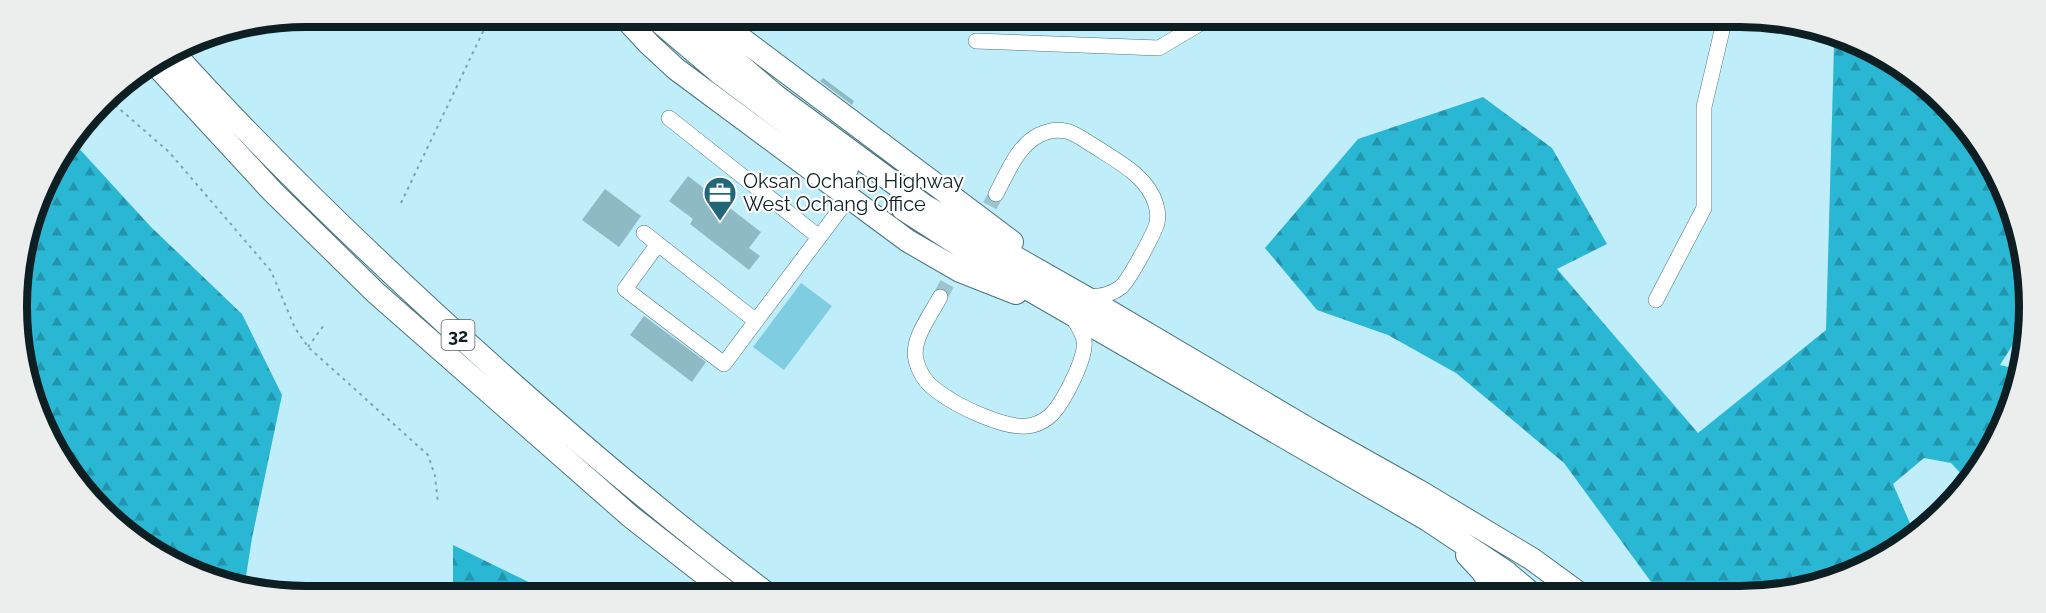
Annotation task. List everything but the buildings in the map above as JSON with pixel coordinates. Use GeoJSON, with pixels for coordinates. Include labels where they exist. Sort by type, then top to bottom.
{"type":"FeatureCollection","features":[{"type":"Feature","properties":{"kind":"highway"},"geometry":{"type":"LineString","coordinates":[[633,27],[676,69],[848,199],[908,241],[951,267],[988,283],[1077,304]]}},
{"type":"Feature","properties":{"kind":"highway"},"geometry":{"type":"LineString","coordinates":[[653,27],[684,57],[904,224],[978,270],[1077,304]]}},
{"type":"Feature","properties":{"kind":"highway"},"geometry":{"type":"LineString","coordinates":[[666,27],[722,75],[880,193],[972,255],[1077,304],[1312,431],[1419,491],[1532,559],[1569,586]]}},
{"type":"Feature","properties":{"kind":"highway"},"geometry":{"type":"LineString","coordinates":[[695,27],[768,90],[902,191],[1077,304],[1428,520],[1523,586]]}},
{"type":"Feature","properties":{"kind":"highway"},"geometry":{"type":"LineString","coordinates":[[707,27],[773,79],[1077,304]]}},
{"type":"Feature","properties":{"kind":"highway"},"geometry":{"type":"LineString","coordinates":[[725,27],[1077,304]]}},
{"type":"Feature","properties":{"kind":"highway","name":"32"},"geometry":{"type":"LineString","coordinates":[[179,58],[293,179],[403,286],[618,475],[757,586]]}},
{"type":"Feature","properties":{"kind":"highway","name":"32"},"geometry":{"type":"LineString","coordinates":[[159,69],[272,190],[376,293],[630,516],[719,586]]}},
{"type":"Feature","properties":{"kind":"highway"},"geometry":{"type":"LineString","coordinates":[[1428,520],[1472,559],[1491,586]]}},
{"type":"Feature","properties":{"kind":"highway"},"geometry":{"type":"LineString","coordinates":[[1491,535],[1514,552],[1549,586]]}},
{"type":"Feature","properties":{"kind":"lane"},"geometry":{"type":"LineString","coordinates":[[976,41],[1159,48],[1194,27]]}},
{"type":"Feature","properties":{"kind":"lane"},"geometry":{"type":"LineString","coordinates":[[1656,300],[1704,208],[1704,107],[1723,27]]}},
{"type":"Feature","properties":{"kind":"lane"},"geometry":{"type":"LineString","coordinates":[[669,118],[819,237]]}},
{"type":"Feature","properties":{"kind":"lane"},"geometry":{"type":"LineString","coordinates":[[940,297],[916,345],[916,360],[921,373],[943,395],[968,408],[1005,424],[1018,426],[1035,424],[1053,413],[1081,363],[1084,340],[1077,304],[1121,287],[1153,233],[1157,222],[1157,207],[1154,198],[1144,183],[1125,166],[1078,136],[1065,131],[1054,130],[1037,136],[1026,144],[996,194]]}},
{"type":"Feature","properties":{"kind":"lane"},"geometry":{"type":"LineString","coordinates":[[658,244],[625,289],[724,364],[848,199]]}},
{"type":"Feature","properties":{"kind":"lane"},"geometry":{"type":"LineString","coordinates":[[644,233],[756,321]]}},
{"type":"Feature","properties":{"kind":"path"},"geometry":{"type":"LineString","coordinates":[[401,203],[485,27]]}},
{"type":"Feature","properties":{"kind":"path"},"geometry":{"type":"LineString","coordinates":[[116,105],[169,152],[271,271],[294,328],[308,347],[428,455],[435,476],[438,503]]}},
{"type":"Feature","properties":{"kind":"path"},"geometry":{"type":"LineString","coordinates":[[308,347],[324,325]]}},
{"type":"Feature","properties":{"kind":"shaded area"},"geometry":{"type":"Polygon","coordinates":[[[801,283],[832,306],[784,370],[753,347],[801,283]]]}},
{"type":"Feature","properties":{"kind":"green space"},"geometry":{"type":"Polygon","coordinates":[[[1835,44],[1846,48],[1879,64],[1910,85],[1950,122],[1972,151],[1990,183],[2004,217],[2014,252],[2019,306],[2017,344],[2012,346],[2000,365],[2012,368],[2004,396],[1990,430],[1972,462],[1962,475],[1951,463],[1924,458],[1893,484],[1911,527],[1879,549],[1846,565],[1794,581],[1776,584],[1654,586],[1564,463],[1456,373],[1388,335],[1317,310],[1265,248],[1358,139],[1483,97],[1552,148],[1607,244],[1557,269],[1698,433],[1826,330],[1835,44]]]}},
{"type":"Feature","properties":{"kind":"green space"},"geometry":{"type":"Polygon","coordinates":[[[77,147],[151,227],[242,314],[282,395],[246,579],[200,565],[167,549],[122,517],[96,491],[64,446],[48,413],[32,361],[29,343],[27,306],[29,270],[32,252],[48,200],[64,167],[77,147]]]}},
{"type":"Feature","properties":{"kind":"green space"},"geometry":{"type":"Polygon","coordinates":[[[453,545],[537,586],[453,586],[453,545]]]}},
{"type":"Feature","properties":{"kind":"tunnel"},"geometry":{"type":"LineString","coordinates":[[979,226],[996,194]]}},
{"type":"Feature","properties":{"kind":"tunnel"},"geometry":{"type":"LineString","coordinates":[[940,297],[960,260]]}},
{"type":"Feature","properties":{"kind":"place","name":"Oksan Ochang Highway West Ochang Office"},"geometry":{"type":"Point","coordinates":[720,222]}}]}
